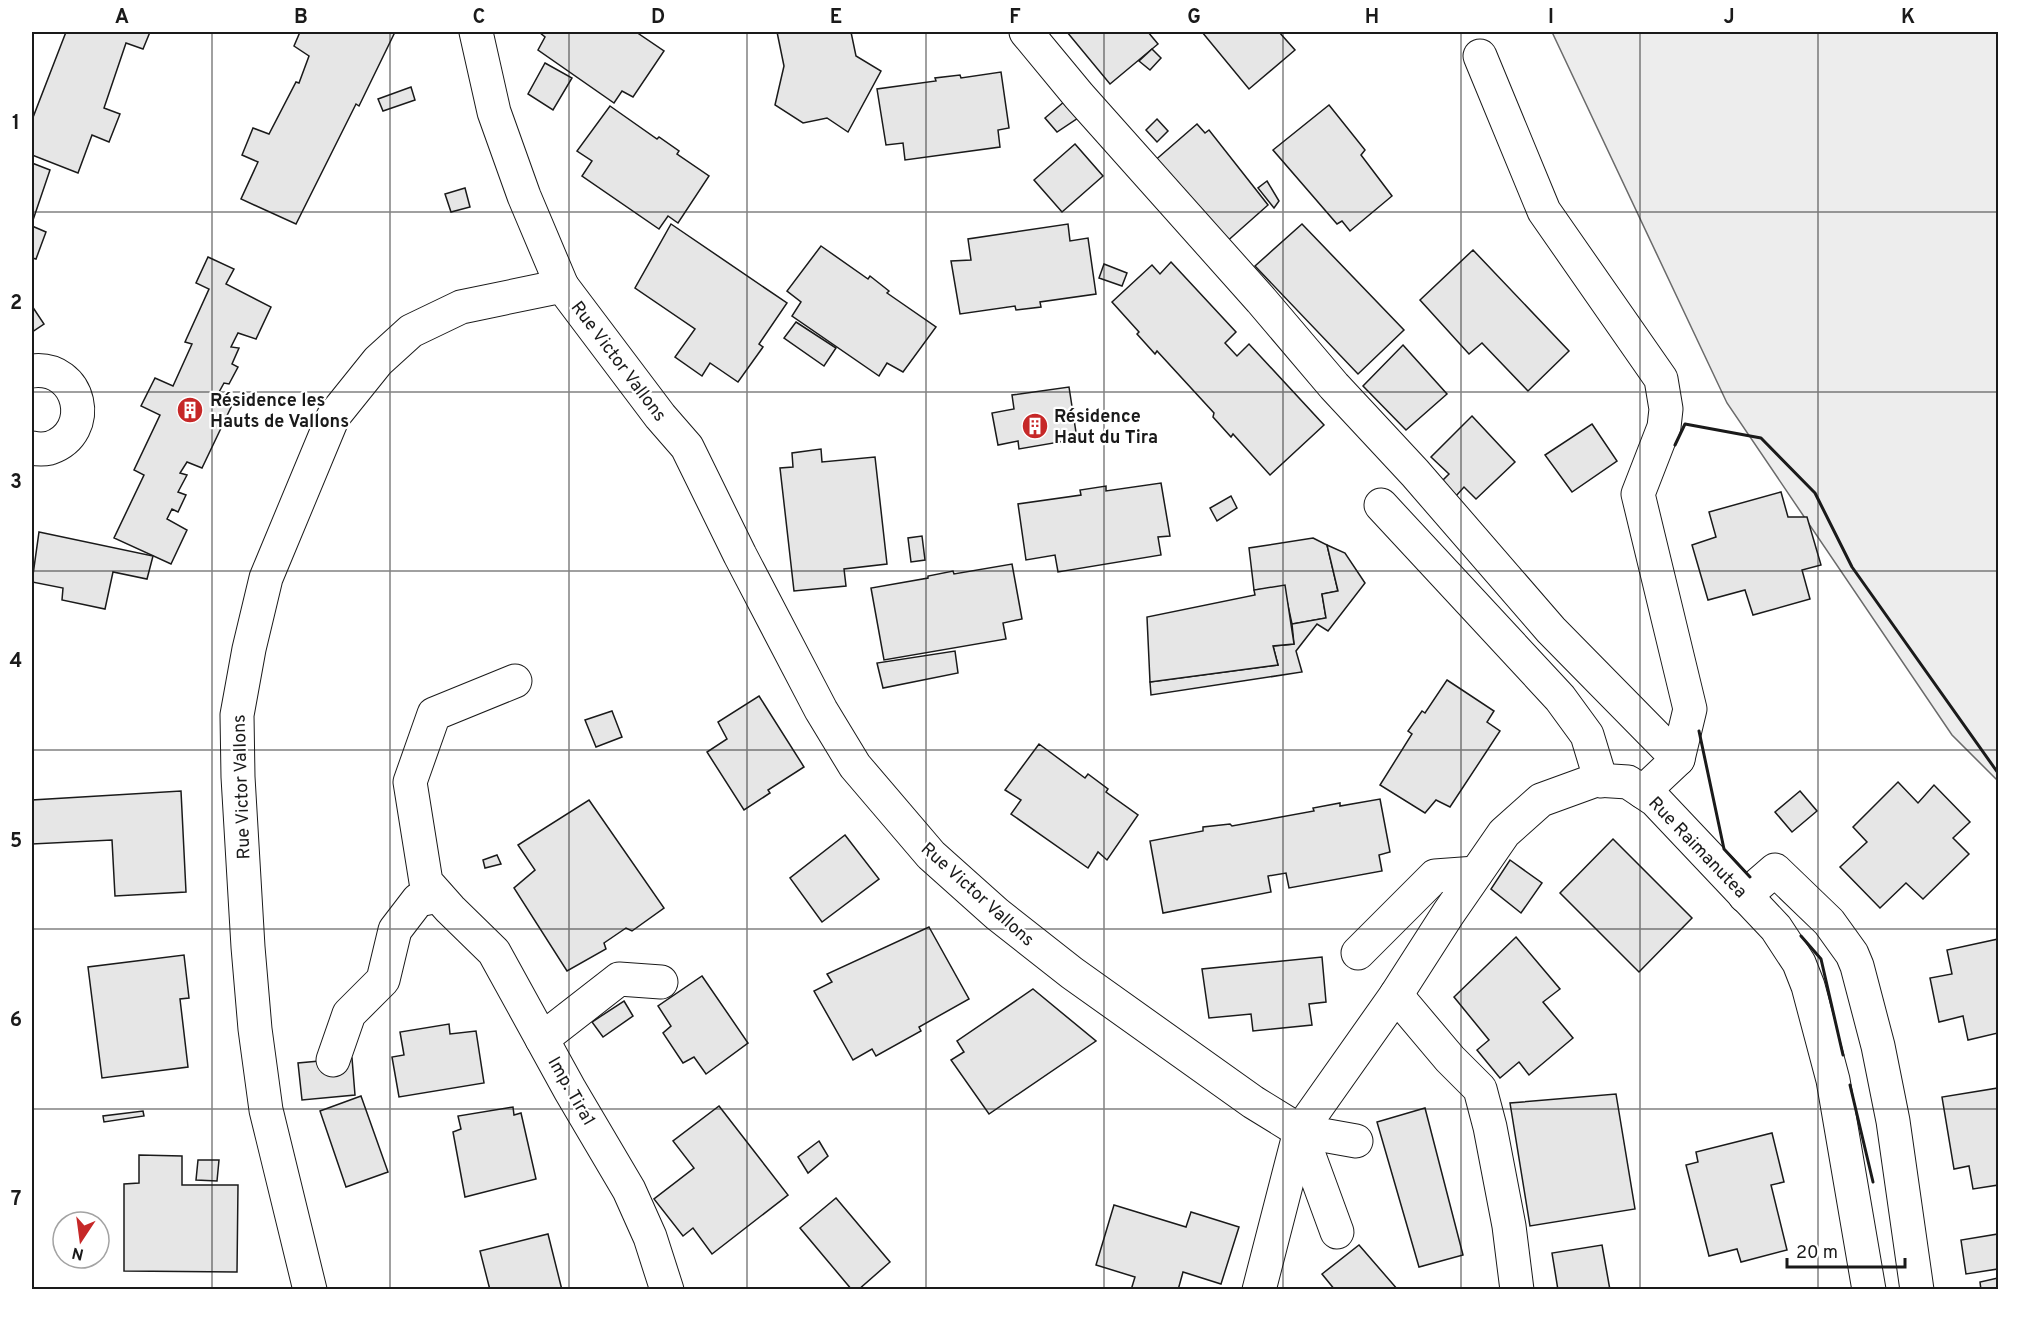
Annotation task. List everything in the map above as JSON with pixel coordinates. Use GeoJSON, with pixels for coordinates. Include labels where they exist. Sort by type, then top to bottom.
{"type":"FeatureCollection","features":[{"type":"Feature","properties":{"kind":"street"},"geometry":{"type":"LineString","coordinates":[[477,32],[494,112],[524,196],[562,286]]}},
{"type":"Feature","properties":{"kind":"street"},"geometry":{"type":"LineString","coordinates":[[1026,32],[1086,104],[1261,300],[1334,386],[1415,473],[1551,630],[1678,759]]}},
{"type":"Feature","properties":{"kind":"street"},"geometry":{"type":"LineString","coordinates":[[1480,56],[1544,211],[1661,379],[1666,409],[1664,427],[1638,494],[1690,709],[1678,759],[1643,792]]}},
{"type":"Feature","properties":{"kind":"street","name":"Rue Victor Vallons"},"geometry":{"type":"LineString","coordinates":[[310,1290],[266,1110],[255,1029],[238,777],[237,715],[249,649],[266,578],[333,417],[378,361],[411,331],[461,307],[562,286],[660,416],[687,447],[740,555],[821,710],[855,766],[923,847],[996,914],[1072,973],[1244,1095],[1300,1131]]}},
{"type":"Feature","properties":{"kind":"street"},"geometry":{"type":"LineString","coordinates":[[32,371],[51,372],[67,381],[76,396],[78,408],[73,429],[65,439],[50,448],[32,448]]}},
{"type":"Feature","properties":{"kind":"street"},"geometry":{"type":"LineString","coordinates":[[1382,505],[1560,698],[1587,735],[1601,781]]}},
{"type":"Feature","properties":{"kind":"street","name":"Imp. Tira1"},"geometry":{"type":"LineString","coordinates":[[515,681],[434,714],[410,782],[426,882],[494,952],[629,1190],[650,1237],[667,1290]]}},
{"type":"Feature","properties":{"kind":"street","name":"Rue Raimanutea"},"geometry":{"type":"LineString","coordinates":[[1300,1131],[1396,995],[1504,833],[1541,800],[1596,780],[1628,782],[1655,800],[1782,937],[1800,963],[1833,1080],[1869,1290]]}},
{"type":"Feature","properties":{"kind":"street"},"geometry":{"type":"LineString","coordinates":[[1745,896],[1775,870],[1829,922],[1852,954],[1878,1046],[1893,1122],[1917,1290]]}},
{"type":"Feature","properties":{"kind":"street"},"geometry":{"type":"LineString","coordinates":[[1358,953],[1435,876],[1476,873]]}},
{"type":"Feature","properties":{"kind":"street"},"geometry":{"type":"LineString","coordinates":[[333,1060],[349,1014],[383,980],[395,930],[418,900],[444,903]]}},
{"type":"Feature","properties":{"kind":"street"},"geometry":{"type":"LineString","coordinates":[[542,1039],[619,979],[661,982]]}},
{"type":"Feature","properties":{"kind":"street"},"geometry":{"type":"LineString","coordinates":[[1396,995],[1450,1059],[1480,1089],[1490,1127],[1509,1226],[1517,1290]]}},
{"type":"Feature","properties":{"kind":"street"},"geometry":{"type":"LineString","coordinates":[[1300,1131],[1356,1141]]}},
{"type":"Feature","properties":{"kind":"street"},"geometry":{"type":"LineString","coordinates":[[1300,1131],[1337,1232]]}},
{"type":"Feature","properties":{"kind":"street"},"geometry":{"type":"LineString","coordinates":[[1259,1290],[1300,1131]]}},
{"type":"Feature","properties":{"kind":"shaded area"},"geometry":{"type":"Polygon","coordinates":[[[1552,32],[1998,32],[1998,781],[1952,735],[1727,403],[1552,32]]]}},
{"type":"Feature","properties":{"kind":"building"},"geometry":{"type":"Polygon","coordinates":[[[66,32],[150,32],[143,49],[126,43],[104,108],[120,114],[109,142],[92,135],[78,173],[32,155],[32,120],[66,32]]]}},
{"type":"Feature","properties":{"kind":"building"},"geometry":{"type":"Polygon","coordinates":[[[300,32],[395,32],[359,106],[356,104],[296,224],[241,199],[258,162],[242,155],[253,128],[269,134],[296,82],[299,83],[309,56],[294,46],[300,32]]]}},
{"type":"Feature","properties":{"kind":"building"},"geometry":{"type":"Polygon","coordinates":[[[539,32],[636,32],[664,51],[633,97],[622,91],[614,103],[538,50],[545,37],[539,32]]]}},
{"type":"Feature","properties":{"kind":"building"},"geometry":{"type":"Polygon","coordinates":[[[777,32],[851,32],[856,56],[881,71],[848,132],[827,118],[803,123],[775,105],[784,66],[777,32]]]}},
{"type":"Feature","properties":{"kind":"building"},"geometry":{"type":"Polygon","coordinates":[[[1067,32],[1148,32],[1158,44],[1110,84],[1067,32]]]}},
{"type":"Feature","properties":{"kind":"building"},"geometry":{"type":"Polygon","coordinates":[[[1202,32],[1279,32],[1295,50],[1249,89],[1202,32]]]}},
{"type":"Feature","properties":{"kind":"building"},"geometry":{"type":"Polygon","coordinates":[[[1152,49],[1161,58],[1150,70],[1139,61],[1152,49]]]}},
{"type":"Feature","properties":{"kind":"building"},"geometry":{"type":"Polygon","coordinates":[[[545,63],[572,78],[553,110],[528,94],[545,63]]]}},
{"type":"Feature","properties":{"kind":"building"},"geometry":{"type":"Polygon","coordinates":[[[1001,72],[1009,128],[998,130],[1000,147],[905,160],[903,143],[886,145],[877,89],[936,81],[935,78],[960,75],[961,78],[1001,72]]]}},
{"type":"Feature","properties":{"kind":"building"},"geometry":{"type":"Polygon","coordinates":[[[411,87],[415,100],[383,111],[378,99],[411,87]]]}},
{"type":"Feature","properties":{"kind":"building"},"geometry":{"type":"Polygon","coordinates":[[[1065,101],[1078,118],[1057,132],[1045,118],[1065,101]]]}},
{"type":"Feature","properties":{"kind":"building"},"geometry":{"type":"Polygon","coordinates":[[[1329,105],[1365,150],[1361,155],[1392,196],[1350,231],[1342,221],[1337,224],[1273,150],[1329,105]]]}},
{"type":"Feature","properties":{"kind":"building"},"geometry":{"type":"Polygon","coordinates":[[[610,106],[657,139],[659,137],[679,151],[677,154],[709,176],[678,223],[668,216],[659,229],[582,176],[592,161],[577,151],[610,106]]]}},
{"type":"Feature","properties":{"kind":"building"},"geometry":{"type":"Polygon","coordinates":[[[1157,119],[1168,131],[1157,142],[1146,130],[1157,119]]]}},
{"type":"Feature","properties":{"kind":"building"},"geometry":{"type":"Polygon","coordinates":[[[1197,124],[1205,133],[1209,130],[1268,205],[1224,244],[1152,163],[1197,124]]]}},
{"type":"Feature","properties":{"kind":"building"},"geometry":{"type":"Polygon","coordinates":[[[1075,144],[1103,176],[1062,212],[1034,180],[1075,144]]]}},
{"type":"Feature","properties":{"kind":"building"},"geometry":{"type":"Polygon","coordinates":[[[32,163],[50,170],[32,223],[32,163]]]}},
{"type":"Feature","properties":{"kind":"building"},"geometry":{"type":"Polygon","coordinates":[[[1267,181],[1279,201],[1274,208],[1258,188],[1267,181]]]}},
{"type":"Feature","properties":{"kind":"building"},"geometry":{"type":"Polygon","coordinates":[[[465,188],[470,207],[451,212],[445,194],[465,188]]]}},
{"type":"Feature","properties":{"kind":"building"},"geometry":{"type":"Polygon","coordinates":[[[671,224],[787,303],[759,344],[763,347],[738,382],[710,363],[702,376],[675,357],[695,329],[635,288],[671,224]]]}},
{"type":"Feature","properties":{"kind":"building"},"geometry":{"type":"Polygon","coordinates":[[[1068,224],[1070,241],[1088,238],[1096,294],[1040,302],[1041,307],[1016,310],[1015,306],[960,314],[951,261],[971,260],[968,239],[1068,224]]]}},
{"type":"Feature","properties":{"kind":"building"},"geometry":{"type":"Polygon","coordinates":[[[1302,224],[1404,330],[1358,374],[1255,266],[1302,224]]]}},
{"type":"Feature","properties":{"kind":"building"},"geometry":{"type":"Polygon","coordinates":[[[32,226],[46,232],[36,259],[32,258],[32,226]]]}},
{"type":"Feature","properties":{"kind":"building"},"geometry":{"type":"Polygon","coordinates":[[[821,246],[868,279],[870,276],[889,291],[887,293],[936,327],[903,372],[887,363],[879,376],[792,316],[801,302],[787,291],[821,246]]]}},
{"type":"Feature","properties":{"kind":"building"},"geometry":{"type":"Polygon","coordinates":[[[1473,250],[1569,351],[1528,391],[1482,343],[1469,354],[1420,300],[1473,250]]]}},
{"type":"Feature","properties":{"kind":"building","name":"Résidence les Hauts de Vallons"},"geometry":{"type":"Polygon","coordinates":[[[208,257],[234,269],[226,284],[271,307],[256,339],[238,333],[231,347],[239,348],[232,364],[238,367],[229,384],[224,383],[218,394],[234,401],[202,468],[187,462],[180,473],[187,475],[178,492],[186,495],[178,512],[172,509],[167,519],[187,530],[171,564],[114,538],[144,475],[134,470],[160,415],[141,406],[155,378],[173,386],[192,344],[185,342],[209,289],[196,283],[208,257]]]}},
{"type":"Feature","properties":{"kind":"building"},"geometry":{"type":"Polygon","coordinates":[[[1171,262],[1236,332],[1225,343],[1237,356],[1249,344],[1324,425],[1270,475],[1233,434],[1231,437],[1213,417],[1214,413],[1157,351],[1155,354],[1112,302],[1152,265],[1160,274],[1171,262]]]}},
{"type":"Feature","properties":{"kind":"building"},"geometry":{"type":"Polygon","coordinates":[[[1104,264],[1127,273],[1122,286],[1099,278],[1104,264]]]}},
{"type":"Feature","properties":{"kind":"building"},"geometry":{"type":"Polygon","coordinates":[[[32,306],[44,324],[32,332],[32,306]]]}},
{"type":"Feature","properties":{"kind":"building"},"geometry":{"type":"Polygon","coordinates":[[[796,322],[836,348],[824,366],[784,338],[796,322]]]}},
{"type":"Feature","properties":{"kind":"building"},"geometry":{"type":"Polygon","coordinates":[[[1403,345],[1447,394],[1406,430],[1363,386],[1403,345]]]}},
{"type":"Feature","properties":{"kind":"building","name":"Résidence Haut du Tira"},"geometry":{"type":"Polygon","coordinates":[[[1069,387],[1077,439],[1019,449],[1018,441],[998,445],[992,413],[1014,409],[1012,395],[1069,387]]]}},
{"type":"Feature","properties":{"kind":"building"},"geometry":{"type":"Polygon","coordinates":[[[1472,416],[1515,462],[1476,499],[1464,487],[1456,496],[1442,481],[1449,474],[1431,457],[1472,416]]]}},
{"type":"Feature","properties":{"kind":"building"},"geometry":{"type":"Polygon","coordinates":[[[1592,424],[1617,461],[1572,492],[1545,455],[1592,424]]]}},
{"type":"Feature","properties":{"kind":"building"},"geometry":{"type":"Polygon","coordinates":[[[821,449],[822,462],[875,457],[887,564],[844,569],[846,586],[794,591],[780,468],[793,467],[792,453],[821,449]]]}},
{"type":"Feature","properties":{"kind":"building"},"geometry":{"type":"Polygon","coordinates":[[[1161,483],[1170,536],[1158,537],[1161,555],[1058,572],[1055,555],[1026,560],[1018,504],[1081,495],[1080,490],[1106,486],[1106,491],[1161,483]]]}},
{"type":"Feature","properties":{"kind":"building"},"geometry":{"type":"Polygon","coordinates":[[[1781,492],[1788,517],[1807,517],[1821,565],[1802,570],[1810,599],[1753,615],[1745,590],[1708,600],[1692,545],[1716,537],[1709,512],[1781,492]]]}},
{"type":"Feature","properties":{"kind":"building"},"geometry":{"type":"Polygon","coordinates":[[[1231,496],[1237,508],[1217,521],[1210,508],[1231,496]]]}},
{"type":"Feature","properties":{"kind":"building"},"geometry":{"type":"Polygon","coordinates":[[[39,532],[153,556],[147,579],[113,572],[105,609],[62,600],[63,588],[32,582],[39,532]]]}},
{"type":"Feature","properties":{"kind":"building"},"geometry":{"type":"Polygon","coordinates":[[[922,536],[925,560],[911,562],[908,538],[922,536]]]}},
{"type":"Feature","properties":{"kind":"building"},"geometry":{"type":"Polygon","coordinates":[[[1313,538],[1327,545],[1338,591],[1322,594],[1326,618],[1292,624],[1284,587],[1254,590],[1249,548],[1313,538]]]}},
{"type":"Feature","properties":{"kind":"building"},"geometry":{"type":"Polygon","coordinates":[[[1327,545],[1345,553],[1365,583],[1328,631],[1317,624],[1296,651],[1302,672],[1151,695],[1150,682],[1278,665],[1273,646],[1294,644],[1292,624],[1326,618],[1322,594],[1338,591],[1327,545]]]}},
{"type":"Feature","properties":{"kind":"building"},"geometry":{"type":"Polygon","coordinates":[[[1012,564],[1022,619],[1003,623],[1006,639],[884,660],[871,588],[953,571],[954,574],[1012,564]]]}},
{"type":"Feature","properties":{"kind":"building"},"geometry":{"type":"Polygon","coordinates":[[[1285,585],[1294,644],[1273,646],[1278,665],[1150,682],[1147,617],[1255,595],[1254,590],[1285,585]]]}},
{"type":"Feature","properties":{"kind":"building"},"geometry":{"type":"Polygon","coordinates":[[[955,651],[958,673],[883,688],[877,663],[955,651]]]}},
{"type":"Feature","properties":{"kind":"building"},"geometry":{"type":"Polygon","coordinates":[[[1447,680],[1494,711],[1487,722],[1500,731],[1450,807],[1436,800],[1425,813],[1380,785],[1412,734],[1408,731],[1422,711],[1425,713],[1447,680]]]}},
{"type":"Feature","properties":{"kind":"building"},"geometry":{"type":"Polygon","coordinates":[[[759,696],[804,767],[768,790],[770,793],[744,810],[707,752],[727,739],[718,722],[759,696]]]}},
{"type":"Feature","properties":{"kind":"building"},"geometry":{"type":"Polygon","coordinates":[[[612,711],[622,737],[596,747],[585,720],[612,711]]]}},
{"type":"Feature","properties":{"kind":"building"},"geometry":{"type":"Polygon","coordinates":[[[1039,744],[1085,778],[1088,774],[1108,789],[1106,792],[1138,815],[1107,860],[1098,852],[1088,868],[1011,814],[1021,800],[1005,790],[1039,744]]]}},
{"type":"Feature","properties":{"kind":"building"},"geometry":{"type":"Polygon","coordinates":[[[1898,782],[1918,803],[1934,785],[1970,822],[1953,838],[1969,854],[1923,899],[1906,883],[1880,908],[1840,867],[1867,842],[1853,827],[1898,782]]]}},
{"type":"Feature","properties":{"kind":"building"},"geometry":{"type":"Polygon","coordinates":[[[181,791],[186,892],[115,896],[112,840],[32,844],[32,800],[181,791]]]}},
{"type":"Feature","properties":{"kind":"building"},"geometry":{"type":"Polygon","coordinates":[[[1800,791],[1817,811],[1792,832],[1775,812],[1800,791]]]}},
{"type":"Feature","properties":{"kind":"building"},"geometry":{"type":"Polygon","coordinates":[[[1380,799],[1390,852],[1379,855],[1382,871],[1289,888],[1286,873],[1268,876],[1271,892],[1163,913],[1150,841],[1203,831],[1203,827],[1230,824],[1232,826],[1314,811],[1313,808],[1340,803],[1340,806],[1380,799]]]}},
{"type":"Feature","properties":{"kind":"building"},"geometry":{"type":"Polygon","coordinates":[[[589,800],[664,908],[632,931],[626,928],[604,943],[606,949],[567,971],[514,888],[535,870],[518,845],[589,800]]]}},
{"type":"Feature","properties":{"kind":"building"},"geometry":{"type":"Polygon","coordinates":[[[845,835],[879,879],[822,922],[790,878],[845,835]]]}},
{"type":"Feature","properties":{"kind":"building"},"geometry":{"type":"Polygon","coordinates":[[[1613,839],[1692,918],[1639,972],[1560,893],[1613,839]]]}},
{"type":"Feature","properties":{"kind":"building"},"geometry":{"type":"Polygon","coordinates":[[[497,855],[501,864],[485,868],[483,860],[497,855]]]}},
{"type":"Feature","properties":{"kind":"building"},"geometry":{"type":"Polygon","coordinates":[[[1510,860],[1542,883],[1521,913],[1491,889],[1510,860]]]}},
{"type":"Feature","properties":{"kind":"building"},"geometry":{"type":"Polygon","coordinates":[[[929,927],[969,999],[919,1027],[921,1031],[876,1056],[872,1049],[853,1060],[814,991],[832,982],[827,974],[929,927]]]}},
{"type":"Feature","properties":{"kind":"building"},"geometry":{"type":"Polygon","coordinates":[[[1516,937],[1560,989],[1543,1002],[1573,1038],[1529,1075],[1519,1062],[1500,1078],[1477,1050],[1489,1040],[1454,997],[1516,937]]]}},
{"type":"Feature","properties":{"kind":"building"},"geometry":{"type":"Polygon","coordinates":[[[1998,939],[1998,1033],[1968,1040],[1963,1016],[1939,1022],[1930,978],[1952,974],[1947,950],[1998,939]]]}},
{"type":"Feature","properties":{"kind":"building"},"geometry":{"type":"Polygon","coordinates":[[[184,955],[189,998],[180,999],[188,1067],[102,1078],[88,967],[184,955]]]}},
{"type":"Feature","properties":{"kind":"building"},"geometry":{"type":"Polygon","coordinates":[[[1322,957],[1326,1002],[1309,1004],[1312,1025],[1253,1031],[1251,1014],[1209,1018],[1202,969],[1322,957]]]}},
{"type":"Feature","properties":{"kind":"building"},"geometry":{"type":"Polygon","coordinates":[[[702,976],[748,1043],[706,1074],[694,1057],[683,1063],[663,1033],[671,1026],[658,1006],[702,976]]]}},
{"type":"Feature","properties":{"kind":"building"},"geometry":{"type":"Polygon","coordinates":[[[1033,989],[1096,1041],[989,1114],[951,1060],[964,1052],[957,1041],[1033,989]]]}},
{"type":"Feature","properties":{"kind":"building"},"geometry":{"type":"Polygon","coordinates":[[[624,1001],[633,1016],[603,1037],[592,1022],[624,1001]]]}},
{"type":"Feature","properties":{"kind":"building"},"geometry":{"type":"Polygon","coordinates":[[[449,1024],[450,1034],[476,1031],[484,1083],[399,1097],[392,1057],[404,1055],[400,1032],[449,1024]]]}},
{"type":"Feature","properties":{"kind":"building"},"geometry":{"type":"Polygon","coordinates":[[[352,1058],[355,1095],[302,1100],[298,1063],[352,1058]]]}},
{"type":"Feature","properties":{"kind":"building"},"geometry":{"type":"Polygon","coordinates":[[[1998,1088],[1998,1185],[1973,1189],[1969,1166],[1954,1169],[1942,1097],[1998,1088]]]}},
{"type":"Feature","properties":{"kind":"building"},"geometry":{"type":"Polygon","coordinates":[[[1616,1094],[1635,1209],[1530,1226],[1510,1103],[1616,1094]]]}},
{"type":"Feature","properties":{"kind":"building"},"geometry":{"type":"Polygon","coordinates":[[[361,1096],[388,1172],[346,1187],[320,1111],[361,1096]]]}},
{"type":"Feature","properties":{"kind":"building"},"geometry":{"type":"Polygon","coordinates":[[[719,1106],[788,1195],[712,1254],[693,1228],[683,1236],[654,1199],[694,1168],[673,1141],[719,1106]]]}},
{"type":"Feature","properties":{"kind":"building"},"geometry":{"type":"Polygon","coordinates":[[[513,1107],[514,1115],[521,1113],[536,1179],[465,1197],[453,1132],[461,1129],[458,1116],[513,1107]]]}},
{"type":"Feature","properties":{"kind":"building"},"geometry":{"type":"Polygon","coordinates":[[[1425,1108],[1463,1255],[1419,1267],[1377,1122],[1425,1108]]]}},
{"type":"Feature","properties":{"kind":"building"},"geometry":{"type":"Polygon","coordinates":[[[143,1111],[144,1116],[104,1122],[103,1116],[143,1111]]]}},
{"type":"Feature","properties":{"kind":"building"},"geometry":{"type":"Polygon","coordinates":[[[1772,1133],[1784,1182],[1771,1185],[1787,1250],[1741,1262],[1737,1249],[1709,1256],[1686,1165],[1698,1162],[1696,1152],[1772,1133]]]}},
{"type":"Feature","properties":{"kind":"building"},"geometry":{"type":"Polygon","coordinates":[[[819,1141],[828,1156],[808,1173],[798,1157],[819,1141]]]}},
{"type":"Feature","properties":{"kind":"building"},"geometry":{"type":"Polygon","coordinates":[[[139,1155],[182,1156],[182,1185],[238,1185],[237,1272],[124,1271],[124,1184],[139,1183],[139,1155]]]}},
{"type":"Feature","properties":{"kind":"building"},"geometry":{"type":"Polygon","coordinates":[[[198,1160],[219,1160],[217,1181],[196,1180],[198,1160]]]}},
{"type":"Feature","properties":{"kind":"building"},"geometry":{"type":"Polygon","coordinates":[[[836,1198],[890,1262],[858,1290],[852,1290],[800,1228],[836,1198]]]}},
{"type":"Feature","properties":{"kind":"building"},"geometry":{"type":"Polygon","coordinates":[[[1114,1205],[1186,1227],[1191,1212],[1239,1227],[1221,1284],[1183,1272],[1178,1290],[1131,1290],[1135,1277],[1096,1265],[1114,1205]]]}},
{"type":"Feature","properties":{"kind":"building"},"geometry":{"type":"Polygon","coordinates":[[[548,1234],[562,1290],[490,1290],[480,1251],[548,1234]]]}},
{"type":"Feature","properties":{"kind":"building"},"geometry":{"type":"Polygon","coordinates":[[[1998,1234],[1998,1269],[1966,1274],[1961,1240],[1998,1234]]]}},
{"type":"Feature","properties":{"kind":"building"},"geometry":{"type":"Polygon","coordinates":[[[1359,1245],[1398,1290],[1335,1290],[1322,1274],[1359,1245]]]}},
{"type":"Feature","properties":{"kind":"building"},"geometry":{"type":"Polygon","coordinates":[[[1602,1245],[1610,1290],[1558,1290],[1552,1253],[1602,1245]]]}},
{"type":"Feature","properties":{"kind":"building"},"geometry":{"type":"Polygon","coordinates":[[[1998,1278],[1998,1290],[1981,1290],[1980,1282],[1998,1278]]]}},
{"type":"Feature","properties":{"kind":"wall"},"geometry":{"type":"LineString","coordinates":[[1675,445],[1685,424],[1761,438],[1815,493],[1852,567],[1998,773]]}},
{"type":"Feature","properties":{"kind":"wall"},"geometry":{"type":"LineString","coordinates":[[1699,731],[1724,849],[1750,877]]}},
{"type":"Feature","properties":{"kind":"wall"},"geometry":{"type":"LineString","coordinates":[[1801,936],[1821,959],[1843,1055]]}},
{"type":"Feature","properties":{"kind":"wall"},"geometry":{"type":"LineString","coordinates":[[1850,1085],[1873,1182]]}},
{"type":"Feature","properties":{"kind":"place","name":"Résidence les Hauts de Vallons"},"geometry":{"type":"Point","coordinates":[190,410]}},
{"type":"Feature","properties":{"kind":"place","name":"Résidence Haut du Tira"},"geometry":{"type":"Point","coordinates":[1035,426]}}]}
